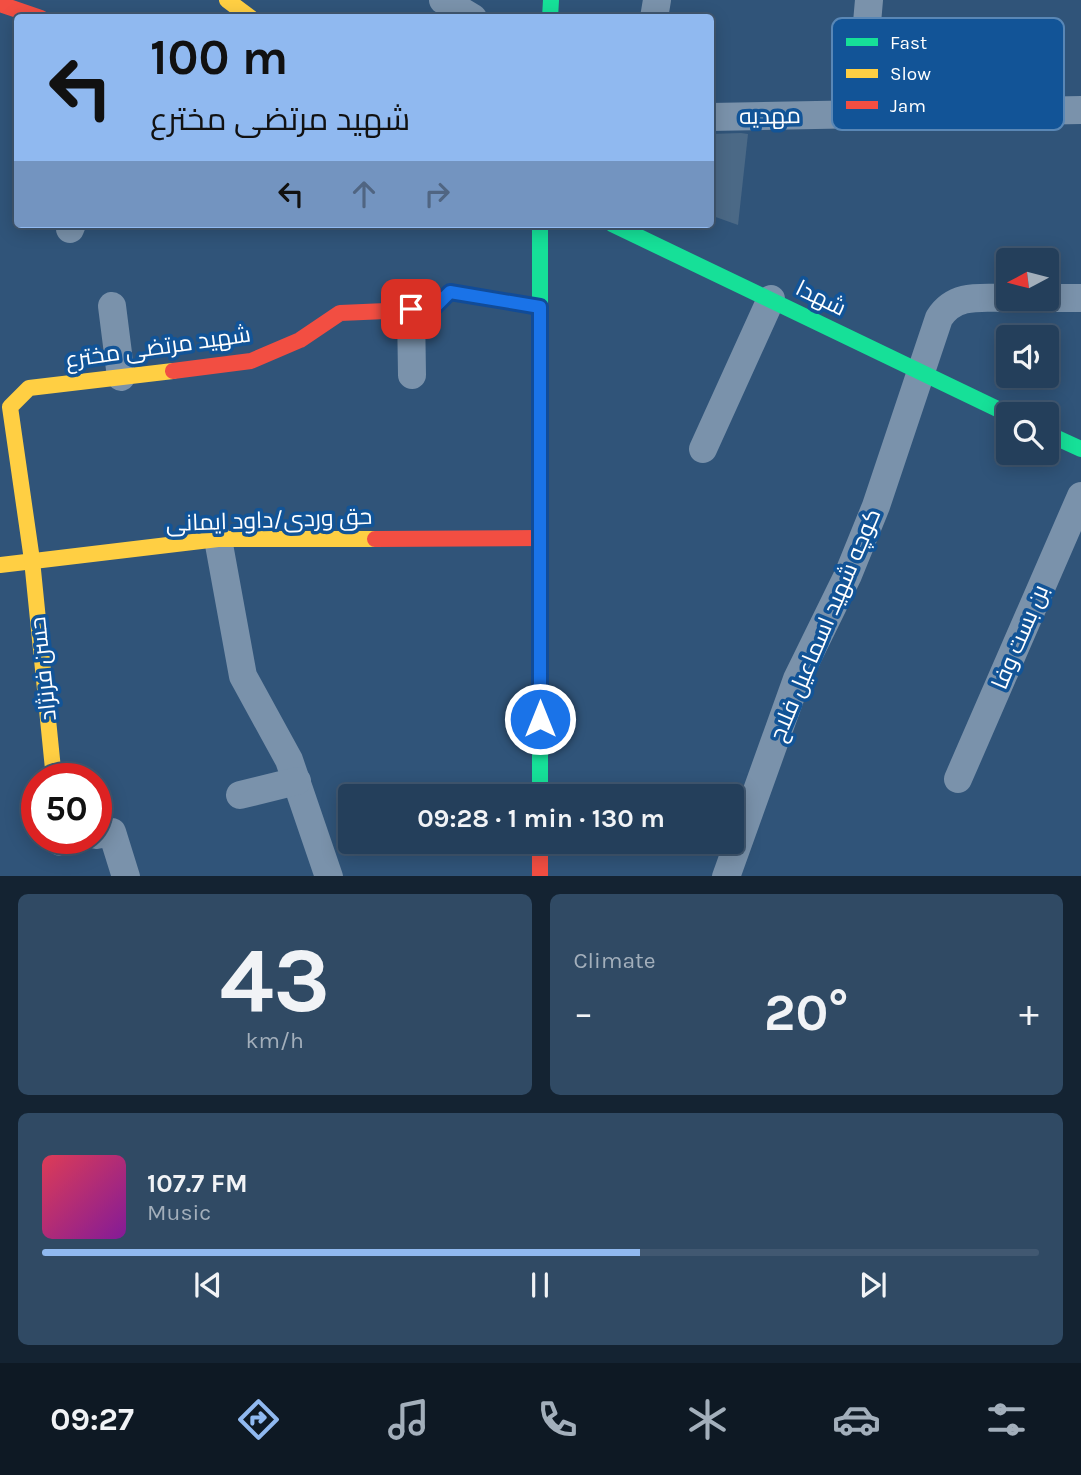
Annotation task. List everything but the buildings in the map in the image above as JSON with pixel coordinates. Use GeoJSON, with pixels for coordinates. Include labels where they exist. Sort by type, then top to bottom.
{"type":"FeatureCollection","features":[{"type":"Feature","properties":{"kind":"street"},"geometry":{"type":"LineString","coordinates":[[227,0],[246,14]]}},
{"type":"Feature","properties":{"kind":"street"},"geometry":{"type":"LineString","coordinates":[[443,0],[466,14]]}},
{"type":"Feature","properties":{"kind":"street"},"geometry":{"type":"LineString","coordinates":[[867,18],[869,0]]}},
{"type":"Feature","properties":{"kind":"street"},"geometry":{"type":"LineString","coordinates":[[0,4],[29,14]]}},
{"type":"Feature","properties":{"kind":"street","name":"مهدیه"},"geometry":{"type":"LineString","coordinates":[[714,117],[832,115]]}},
{"type":"Feature","properties":{"kind":"street"},"geometry":{"type":"LineString","coordinates":[[540,228],[540,784]]}},
{"type":"Feature","properties":{"kind":"street","name":"شهدا"},"geometry":{"type":"LineString","coordinates":[[620,228],[996,408]]}},
{"type":"Feature","properties":{"kind":"street","name":"شهید مرتضی مخترع"},"geometry":{"type":"LineString","coordinates":[[32,560],[10,407],[29,388],[251,361],[300,340],[340,313],[433,309],[450,292],[540,307]]}},
{"type":"Feature","properties":{"kind":"street","name":"کوچه شهید اسماعیل فلاح"},"geometry":{"type":"LineString","coordinates":[[726,876],[797,679],[848,575],[876,506],[939,318],[947,305],[967,298],[996,298]]}},
{"type":"Feature","properties":{"kind":"street"},"geometry":{"type":"LineString","coordinates":[[1059,298],[1081,298]]}},
{"type":"Feature","properties":{"kind":"street"},"geometry":{"type":"LineString","coordinates":[[703,449],[771,299]]}},
{"type":"Feature","properties":{"kind":"street"},"geometry":{"type":"LineString","coordinates":[[112,306],[121,377]]}},
{"type":"Feature","properties":{"kind":"street"},"geometry":{"type":"LineString","coordinates":[[411,309],[412,375]]}},
{"type":"Feature","properties":{"kind":"street"},"geometry":{"type":"LineString","coordinates":[[1059,438],[1081,449]]}},
{"type":"Feature","properties":{"kind":"street","name":"بن بست وفا"},"geometry":{"type":"LineString","coordinates":[[958,779],[1081,496]]}},
{"type":"Feature","properties":{"kind":"street","name":"حق وردی/داود ایمانی"},"geometry":{"type":"LineString","coordinates":[[0,565],[218,539],[540,538]]}},
{"type":"Feature","properties":{"kind":"street"},"geometry":{"type":"LineString","coordinates":[[218,539],[243,676],[289,760],[329,876]]}},
{"type":"Feature","properties":{"kind":"street","name":"حسن فرنژاد"},"geometry":{"type":"LineString","coordinates":[[32,560],[52,763]]}},
{"type":"Feature","properties":{"kind":"street"},"geometry":{"type":"LineString","coordinates":[[240,795],[297,782]]}},
{"type":"Feature","properties":{"kind":"street"},"geometry":{"type":"LineString","coordinates":[[112,832],[126,876]]}},
{"type":"Feature","properties":{"kind":"street"},"geometry":{"type":"LineString","coordinates":[[540,854],[540,876]]}},
{"type":"Feature","properties":{"kind":"traffic: fast"},"geometry":{"type":"LineString","coordinates":[[550,14],[551,0]]}},
{"type":"Feature","properties":{"kind":"traffic: fast"},"geometry":{"type":"LineString","coordinates":[[540,228],[540,784]]}},
{"type":"Feature","properties":{"kind":"traffic: fast"},"geometry":{"type":"LineString","coordinates":[[620,228],[996,408]]}},
{"type":"Feature","properties":{"kind":"traffic: fast"},"geometry":{"type":"LineString","coordinates":[[1059,439],[1081,449]]}},
{"type":"Feature","properties":{"kind":"traffic: slow"},"geometry":{"type":"LineString","coordinates":[[227,0],[246,14]]}},
{"type":"Feature","properties":{"kind":"traffic: slow"},"geometry":{"type":"LineString","coordinates":[[52,763],[32,560],[10,407],[29,388],[173,371]]}},
{"type":"Feature","properties":{"kind":"traffic: slow"},"geometry":{"type":"LineString","coordinates":[[0,565],[218,539],[375,539]]}},
{"type":"Feature","properties":{"kind":"traffic: jam"},"geometry":{"type":"LineString","coordinates":[[0,4],[29,14]]}},
{"type":"Feature","properties":{"kind":"traffic: jam"},"geometry":{"type":"LineString","coordinates":[[173,371],[251,361],[300,340],[340,313],[433,309],[450,292],[540,307]]}},
{"type":"Feature","properties":{"kind":"traffic: jam"},"geometry":{"type":"LineString","coordinates":[[375,539],[540,538]]}},
{"type":"Feature","properties":{"kind":"traffic: jam"},"geometry":{"type":"LineString","coordinates":[[540,854],[540,876]]}},
{"type":"Feature","properties":{"kind":"route"},"geometry":{"type":"LineString","coordinates":[[411,309],[433,309],[450,292],[540,307],[540,719]]}}]}
